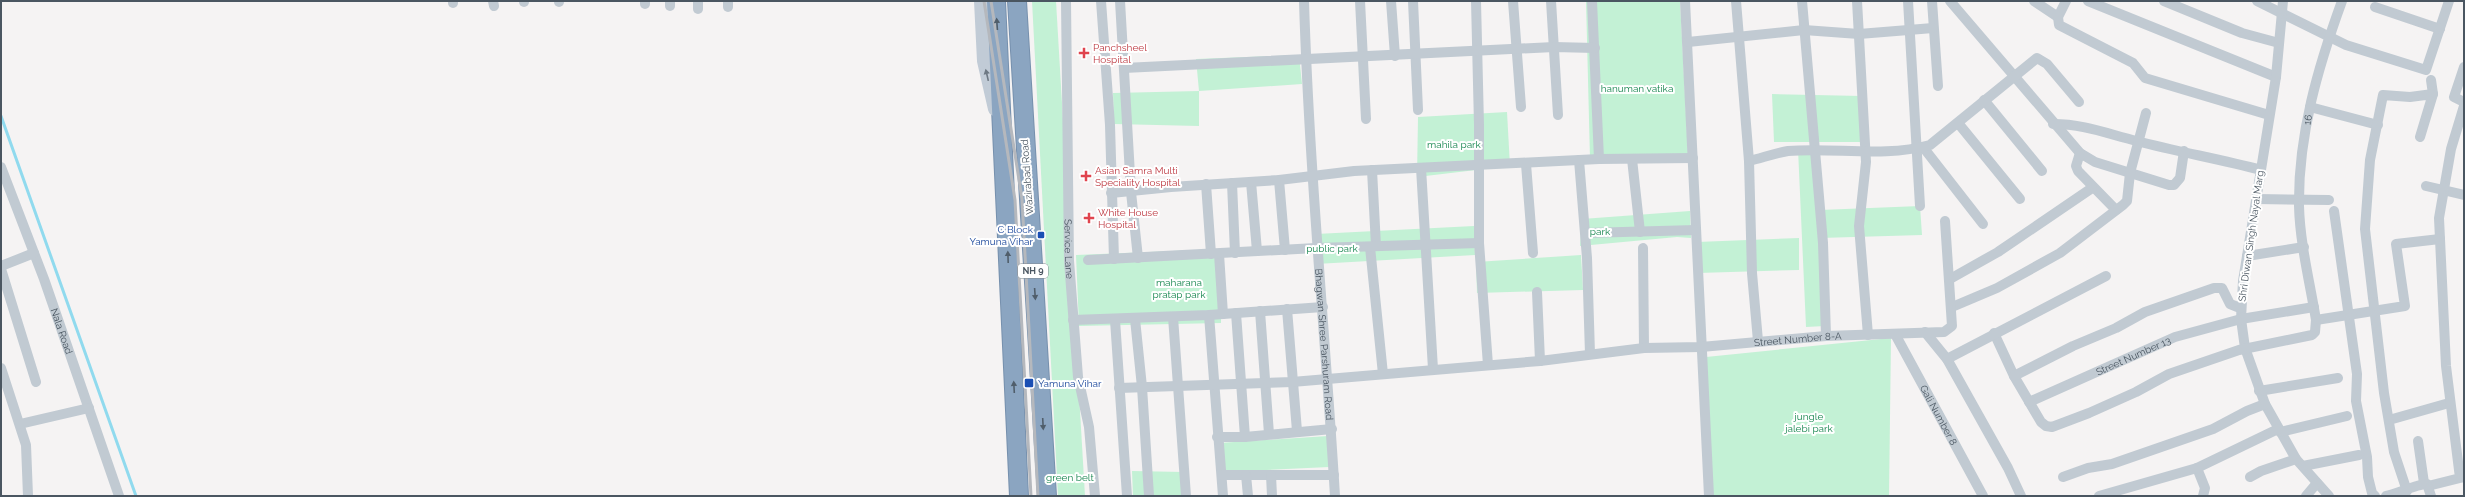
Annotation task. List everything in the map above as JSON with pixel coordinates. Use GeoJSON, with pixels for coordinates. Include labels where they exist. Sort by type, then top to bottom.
{"type":"FeatureCollection","features":[{"type":"Feature","properties":{"kind":"highway","name":"NH 9"},"geometry":{"type":"LineString","coordinates":[[996,1],[1019,496]]}},
{"type":"Feature","properties":{"kind":"highway","name":"Wazirabad Road"},"geometry":{"type":"LineString","coordinates":[[1017,1],[1047,496]]}},
{"type":"Feature","properties":{"kind":"main road"},"geometry":{"type":"LineString","coordinates":[[981,1],[984,61],[1003,140]]}},
{"type":"Feature","properties":{"kind":"main road"},"geometry":{"type":"LineString","coordinates":[[1024,1],[1026,77],[1024,134]]}},
{"type":"Feature","properties":{"kind":"street","name":"Service Lane"},"geometry":{"type":"LineString","coordinates":[[1066,1],[1069,261],[1078,377],[1089,427],[1095,496]]}},
{"type":"Feature","properties":{"kind":"street"},"geometry":{"type":"LineString","coordinates":[[1101,1],[1110,125],[1114,259]]}},
{"type":"Feature","properties":{"kind":"street"},"geometry":{"type":"LineString","coordinates":[[1120,1],[1132,192],[1138,258]]}},
{"type":"Feature","properties":{"kind":"street","name":"Bhagwan Shree Parshuram Road"},"geometry":{"type":"LineString","coordinates":[[1304,1],[1316,248],[1323,307],[1335,496]]}},
{"type":"Feature","properties":{"kind":"street"},"geometry":{"type":"LineString","coordinates":[[1360,1],[1366,119]]}},
{"type":"Feature","properties":{"kind":"street"},"geometry":{"type":"LineString","coordinates":[[1391,1],[1395,56]]}},
{"type":"Feature","properties":{"kind":"street"},"geometry":{"type":"LineString","coordinates":[[1414,1],[1418,110]]}},
{"type":"Feature","properties":{"kind":"street"},"geometry":{"type":"LineString","coordinates":[[1476,1],[1478,52],[1479,243],[1488,365]]}},
{"type":"Feature","properties":{"kind":"street"},"geometry":{"type":"LineString","coordinates":[[1513,1],[1521,107]]}},
{"type":"Feature","properties":{"kind":"street"},"geometry":{"type":"LineString","coordinates":[[1552,1],[1558,115]]}},
{"type":"Feature","properties":{"kind":"street"},"geometry":{"type":"LineString","coordinates":[[1592,1],[1599,159]]}},
{"type":"Feature","properties":{"kind":"street"},"geometry":{"type":"LineString","coordinates":[[1685,1],[1709,496]]}},
{"type":"Feature","properties":{"kind":"street"},"geometry":{"type":"LineString","coordinates":[[1736,1],[1749,161],[1752,273],[1758,341]]}},
{"type":"Feature","properties":{"kind":"street"},"geometry":{"type":"LineString","coordinates":[[1802,1],[1823,244],[1826,336]]}},
{"type":"Feature","properties":{"kind":"street"},"geometry":{"type":"LineString","coordinates":[[1857,1],[1865,152],[1858,226],[1868,335]]}},
{"type":"Feature","properties":{"kind":"street"},"geometry":{"type":"LineString","coordinates":[[1908,1],[1920,148],[1920,206]]}},
{"type":"Feature","properties":{"kind":"street"},"geometry":{"type":"LineString","coordinates":[[1932,1],[1938,86]]}},
{"type":"Feature","properties":{"kind":"street"},"geometry":{"type":"LineString","coordinates":[[1950,1],[2080,154],[2095,162],[2174,185],[2180,178],[2184,151]]}},
{"type":"Feature","properties":{"kind":"street"},"geometry":{"type":"LineString","coordinates":[[2034,1],[2058,17]]}},
{"type":"Feature","properties":{"kind":"street"},"geometry":{"type":"LineString","coordinates":[[2066,1],[2058,17],[2058,22],[2063,28],[2133,63],[2140,75],[2150,81],[2269,115]]}},
{"type":"Feature","properties":{"kind":"street"},"geometry":{"type":"LineString","coordinates":[[2088,1],[2276,77]]}},
{"type":"Feature","properties":{"kind":"street"},"geometry":{"type":"LineString","coordinates":[[2164,1],[2242,33],[2279,43]]}},
{"type":"Feature","properties":{"kind":"street"},"geometry":{"type":"LineString","coordinates":[[2257,1],[2329,37],[2374,54],[2426,70],[2449,1]]}},
{"type":"Feature","properties":{"kind":"street","name":"Shri Diwan Singh Nayal Marg"},"geometry":{"type":"LineString","coordinates":[[2283,1],[2276,77],[2247,256],[2240,308],[2241,319],[2245,348],[2259,391],[2265,404],[2279,431],[2299,463],[2329,496]]}},
{"type":"Feature","properties":{"kind":"street","name":"16"},"geometry":{"type":"LineString","coordinates":[[2316,320],[2304,247],[2299,200],[2304,134],[2319,66],[2342,1]]}},
{"type":"Feature","properties":{"kind":"street"},"geometry":{"type":"LineString","coordinates":[[2375,6],[2440,28]]}},
{"type":"Feature","properties":{"kind":"street"},"geometry":{"type":"LineString","coordinates":[[1688,42],[1804,30],[1859,34],[1934,28]]}},
{"type":"Feature","properties":{"kind":"street"},"geometry":{"type":"LineString","coordinates":[[1124,68],[1478,52],[1554,47],[1595,48]]}},
{"type":"Feature","properties":{"kind":"street"},"geometry":{"type":"LineString","coordinates":[[1749,161],[1786,151],[1815,150],[1865,152],[1920,148],[1936,142],[2032,60],[2041,59],[2079,102]]}},
{"type":"Feature","properties":{"kind":"street"},"geometry":{"type":"LineString","coordinates":[[2464,67],[2454,97],[2464,102]]}},
{"type":"Feature","properties":{"kind":"street"},"geometry":{"type":"LineString","coordinates":[[2420,137],[2433,94],[2431,80]]}},
{"type":"Feature","properties":{"kind":"street"},"geometry":{"type":"LineString","coordinates":[[2407,491],[2394,452],[2389,420],[2365,222],[2370,160],[2383,95],[2410,96],[2433,94]]}},
{"type":"Feature","properties":{"kind":"street"},"geometry":{"type":"LineString","coordinates":[[1984,100],[2042,171]]}},
{"type":"Feature","properties":{"kind":"street"},"geometry":{"type":"LineString","coordinates":[[2386,496],[2407,491],[2417,484],[2428,489],[2460,478],[2459,438],[2449,403],[2443,326],[2439,218],[2451,149],[2464,106]]}},
{"type":"Feature","properties":{"kind":"street"},"geometry":{"type":"LineString","coordinates":[[2310,107],[2378,125]]}},
{"type":"Feature","properties":{"kind":"street"},"geometry":{"type":"LineString","coordinates":[[1944,221],[1952,307],[2003,285],[2060,253],[2127,201],[2130,173],[2146,113]]}},
{"type":"Feature","properties":{"kind":"street"},"geometry":{"type":"LineString","coordinates":[[1958,123],[2020,199]]}},
{"type":"Feature","properties":{"kind":"street"},"geometry":{"type":"LineString","coordinates":[[2053,124],[2085,126],[2138,142],[2184,151],[2261,170]]}},
{"type":"Feature","properties":{"kind":"street"},"geometry":{"type":"LineString","coordinates":[[1920,148],[1983,224]]}},
{"type":"Feature","properties":{"kind":"street"},"geometry":{"type":"LineString","coordinates":[[2080,154],[2076,166],[2078,171],[2092,188],[2116,210]]}},
{"type":"Feature","properties":{"kind":"street"},"geometry":{"type":"LineString","coordinates":[[1111,193],[1206,184],[1279,180],[1372,170],[1526,164],[1599,159],[1693,158]]}},
{"type":"Feature","properties":{"kind":"street"},"geometry":{"type":"LineString","coordinates":[[1632,159],[1640,232]]}},
{"type":"Feature","properties":{"kind":"street"},"geometry":{"type":"LineString","coordinates":[[1578,160],[1586,233],[1590,354]]}},
{"type":"Feature","properties":{"kind":"street"},"geometry":{"type":"LineString","coordinates":[[1526,164],[1533,253]]}},
{"type":"Feature","properties":{"kind":"street","name":"Nala Road"},"geometry":{"type":"LineString","coordinates":[[1,167],[34,253],[119,496]]}},
{"type":"Feature","properties":{"kind":"street"},"geometry":{"type":"LineString","coordinates":[[1421,168],[1433,369]]}},
{"type":"Feature","properties":{"kind":"street"},"geometry":{"type":"LineString","coordinates":[[1372,170],[1373,246],[1383,374]]}},
{"type":"Feature","properties":{"kind":"street"},"geometry":{"type":"LineString","coordinates":[[1279,180],[1285,250]]}},
{"type":"Feature","properties":{"kind":"street"},"geometry":{"type":"LineString","coordinates":[[1251,182],[1257,251]]}},
{"type":"Feature","properties":{"kind":"street"},"geometry":{"type":"LineString","coordinates":[[1232,183],[1236,253]]}},
{"type":"Feature","properties":{"kind":"street"},"geometry":{"type":"LineString","coordinates":[[1206,184],[1223,314]]}},
{"type":"Feature","properties":{"kind":"street"},"geometry":{"type":"LineString","coordinates":[[2426,186],[2464,195]]}},
{"type":"Feature","properties":{"kind":"street"},"geometry":{"type":"LineString","coordinates":[[1950,279],[1998,252],[2092,188]]}},
{"type":"Feature","properties":{"kind":"street"},"geometry":{"type":"LineString","coordinates":[[2257,199],[2329,200]]}},
{"type":"Feature","properties":{"kind":"street"},"geometry":{"type":"LineString","coordinates":[[2334,211],[2357,374],[2356,401],[2368,457],[2368,477],[2373,496]]}},
{"type":"Feature","properties":{"kind":"street"},"geometry":{"type":"LineString","coordinates":[[1586,233],[1696,230]]}},
{"type":"Feature","properties":{"kind":"street"},"geometry":{"type":"LineString","coordinates":[[1994,333],[2028,402],[2041,422],[2046,426],[2052,427],[2089,414],[2136,392],[2169,374],[2245,348],[2312,335],[2315,332],[2316,320],[2405,306],[2396,244],[2440,239]]}},
{"type":"Feature","properties":{"kind":"street"},"geometry":{"type":"LineString","coordinates":[[1088,260],[1316,248],[1479,243]]}},
{"type":"Feature","properties":{"kind":"street"},"geometry":{"type":"LineString","coordinates":[[2247,256],[2304,247]]}},
{"type":"Feature","properties":{"kind":"street"},"geometry":{"type":"LineString","coordinates":[[1643,248],[1644,348]]}},
{"type":"Feature","properties":{"kind":"street"},"geometry":{"type":"LineString","coordinates":[[1,266],[34,253]]}},
{"type":"Feature","properties":{"kind":"street"},"geometry":{"type":"LineString","coordinates":[[1,269],[36,382]]}},
{"type":"Feature","properties":{"kind":"street"},"geometry":{"type":"LineString","coordinates":[[1947,359],[1994,333],[2106,276]]}},
{"type":"Feature","properties":{"kind":"street"},"geometry":{"type":"LineString","coordinates":[[2014,376],[2073,346],[2116,328],[2145,312],[2214,288],[2222,288],[2230,304],[2240,308]]}},
{"type":"Feature","properties":{"kind":"street"},"geometry":{"type":"LineString","coordinates":[[1537,292],[1540,361]]}},
{"type":"Feature","properties":{"kind":"street"},"geometry":{"type":"LineString","coordinates":[[1073,320],[1135,319],[1323,307]]}},
{"type":"Feature","properties":{"kind":"street","name":"Street Number 8-A"},"geometry":{"type":"LineString","coordinates":[[1119,388],[1292,382],[1540,361],[1644,348],[1701,347],[1826,336],[1895,334],[1949,330],[1952,326],[1952,307]]}},
{"type":"Feature","properties":{"kind":"street","name":"Street Number 13"},"geometry":{"type":"LineString","coordinates":[[2028,402],[2175,337],[2241,319],[2314,307]]}},
{"type":"Feature","properties":{"kind":"street"},"geometry":{"type":"LineString","coordinates":[[1288,309],[1292,382],[1297,431]]}},
{"type":"Feature","properties":{"kind":"street"},"geometry":{"type":"LineString","coordinates":[[1260,311],[1269,434]]}},
{"type":"Feature","properties":{"kind":"street"},"geometry":{"type":"LineString","coordinates":[[1236,313],[1246,437]]}},
{"type":"Feature","properties":{"kind":"street"},"geometry":{"type":"LineString","coordinates":[[1209,315],[1217,437],[1223,496]]}},
{"type":"Feature","properties":{"kind":"street"},"geometry":{"type":"LineString","coordinates":[[1173,317],[1180,385],[1186,496]]}},
{"type":"Feature","properties":{"kind":"street"},"geometry":{"type":"LineString","coordinates":[[1135,319],[1142,387],[1150,496]]}},
{"type":"Feature","properties":{"kind":"street"},"geometry":{"type":"LineString","coordinates":[[1115,320],[1127,496]]}},
{"type":"Feature","properties":{"kind":"street"},"geometry":{"type":"LineString","coordinates":[[1925,332],[1947,359],[2008,468],[2021,496]]}},
{"type":"Feature","properties":{"kind":"street","name":"Gali Number 8"},"geometry":{"type":"LineString","coordinates":[[1895,334],[1983,496]]}},
{"type":"Feature","properties":{"kind":"street"},"geometry":{"type":"LineString","coordinates":[[1,368],[26,445],[28,496]]}},
{"type":"Feature","properties":{"kind":"street"},"geometry":{"type":"LineString","coordinates":[[2259,391],[2338,378]]}},
{"type":"Feature","properties":{"kind":"street"},"geometry":{"type":"LineString","coordinates":[[2389,420],[2449,403]]}},
{"type":"Feature","properties":{"kind":"street"},"geometry":{"type":"LineString","coordinates":[[2063,477],[2088,468],[2112,464],[2213,429],[2247,411],[2265,404]]}},
{"type":"Feature","properties":{"kind":"street"},"geometry":{"type":"LineString","coordinates":[[20,424],[88,408]]}},
{"type":"Feature","properties":{"kind":"street"},"geometry":{"type":"LineString","coordinates":[[2099,496],[2197,468],[2279,431],[2347,416]]}},
{"type":"Feature","properties":{"kind":"street"},"geometry":{"type":"LineString","coordinates":[[1217,437],[1246,437],[1297,431],[1332,430]]}},
{"type":"Feature","properties":{"kind":"street"},"geometry":{"type":"LineString","coordinates":[[2418,441],[2428,489]]}},
{"type":"Feature","properties":{"kind":"street"},"geometry":{"type":"LineString","coordinates":[[2250,478],[2261,471],[2299,463],[2359,454]]}},
{"type":"Feature","properties":{"kind":"street"},"geometry":{"type":"LineString","coordinates":[[2197,468],[2205,488],[2203,496]]}},
{"type":"Feature","properties":{"kind":"street"},"geometry":{"type":"LineString","coordinates":[[1222,475],[1334,475]]}},
{"type":"Feature","properties":{"kind":"street"},"geometry":{"type":"LineString","coordinates":[[1246,475],[1248,496]]}},
{"type":"Feature","properties":{"kind":"street"},"geometry":{"type":"LineString","coordinates":[[1271,475],[1272,496]]}},
{"type":"Feature","properties":{"kind":"street"},"geometry":{"type":"LineString","coordinates":[[2306,496],[2317,483]]}},
{"type":"Feature","properties":{"kind":"green space","name":"green belt"},"geometry":{"type":"Polygon","coordinates":[[[1032,1],[1056,1],[1085,496],[1058,496],[1032,1]]]}},
{"type":"Feature","properties":{"kind":"green space","name":"hanuman vatika"},"geometry":{"type":"Polygon","coordinates":[[[1586,1],[1680,1],[1688,154],[1590,159],[1586,1]]]}},
{"type":"Feature","properties":{"kind":"green space"},"geometry":{"type":"Polygon","coordinates":[[[1299,55],[1302,84],[1199,91],[1196,59],[1299,55]]]}},
{"type":"Feature","properties":{"kind":"green space"},"geometry":{"type":"Polygon","coordinates":[[[1199,91],[1199,126],[1114,124],[1113,93],[1199,91]]]}},
{"type":"Feature","properties":{"kind":"green space"},"geometry":{"type":"Polygon","coordinates":[[[1772,94],[1862,96],[1865,142],[1774,142],[1772,94]]]}},
{"type":"Feature","properties":{"kind":"green space","name":"mahila park"},"geometry":{"type":"Polygon","coordinates":[[[1507,112],[1510,166],[1417,177],[1418,117],[1507,112]]]}},
{"type":"Feature","properties":{"kind":"green space"},"geometry":{"type":"Polygon","coordinates":[[[1798,149],[1815,150],[1820,210],[1920,206],[1922,235],[1820,238],[1825,326],[1806,327],[1798,149]]]}},
{"type":"Feature","properties":{"kind":"green space","name":"park"},"geometry":{"type":"Polygon","coordinates":[[[1690,211],[1691,238],[1677,237],[1580,246],[1582,219],[1690,211]]]}},
{"type":"Feature","properties":{"kind":"green space","name":"public park"},"geometry":{"type":"Polygon","coordinates":[[[1474,226],[1475,255],[1316,264],[1316,234],[1474,226]]]}},
{"type":"Feature","properties":{"kind":"green space"},"geometry":{"type":"Polygon","coordinates":[[[1799,238],[1799,270],[1698,273],[1697,242],[1799,238]]]}},
{"type":"Feature","properties":{"kind":"green space","name":"maharana pratap park"},"geometry":{"type":"Polygon","coordinates":[[[1221,249],[1221,323],[1079,326],[1076,255],[1221,249]]]}},
{"type":"Feature","properties":{"kind":"green space"},"geometry":{"type":"Polygon","coordinates":[[[1581,255],[1583,290],[1477,293],[1476,262],[1581,255]]]}},
{"type":"Feature","properties":{"kind":"green space","name":"jungle jalebi park"},"geometry":{"type":"Polygon","coordinates":[[[1891,338],[1889,496],[1713,496],[1706,357],[1891,338]]]}},
{"type":"Feature","properties":{"kind":"green space"},"geometry":{"type":"Polygon","coordinates":[[[1328,436],[1329,467],[1223,472],[1219,443],[1328,436]]]}},
{"type":"Feature","properties":{"kind":"green space"},"geometry":{"type":"Polygon","coordinates":[[[1132,471],[1184,472],[1185,496],[1133,496],[1132,471]]]}},
{"type":"Feature","properties":{"kind":"waterway"},"geometry":{"type":"LineString","coordinates":[[1,116],[136,496]]}},
{"type":"Feature","properties":{"kind":"railway"},"geometry":{"type":"LineString","coordinates":[[984,1],[1015,200],[1031,496]]}},
{"type":"Feature","properties":{"kind":"railway"},"geometry":{"type":"LineString","coordinates":[[991,1],[1022,199],[1038,496]]}},
{"type":"Feature","properties":{"kind":"place","name":"Panchsheel Hospital"},"geometry":{"type":"Point","coordinates":[1084,53]}},
{"type":"Feature","properties":{"kind":"place","name":"Asian Samra Multi Speciality Hospital"},"geometry":{"type":"Point","coordinates":[1086,176]}},
{"type":"Feature","properties":{"kind":"place","name":"White House Hospital"},"geometry":{"type":"Point","coordinates":[1089,218]}},
{"type":"Feature","properties":{"kind":"place","name":"C Block Yamuna Vihar"},"geometry":{"type":"Point","coordinates":[1041,235]}},
{"type":"Feature","properties":{"kind":"place","name":"Yamuna Vihar"},"geometry":{"type":"Point","coordinates":[1029,383]}}]}
